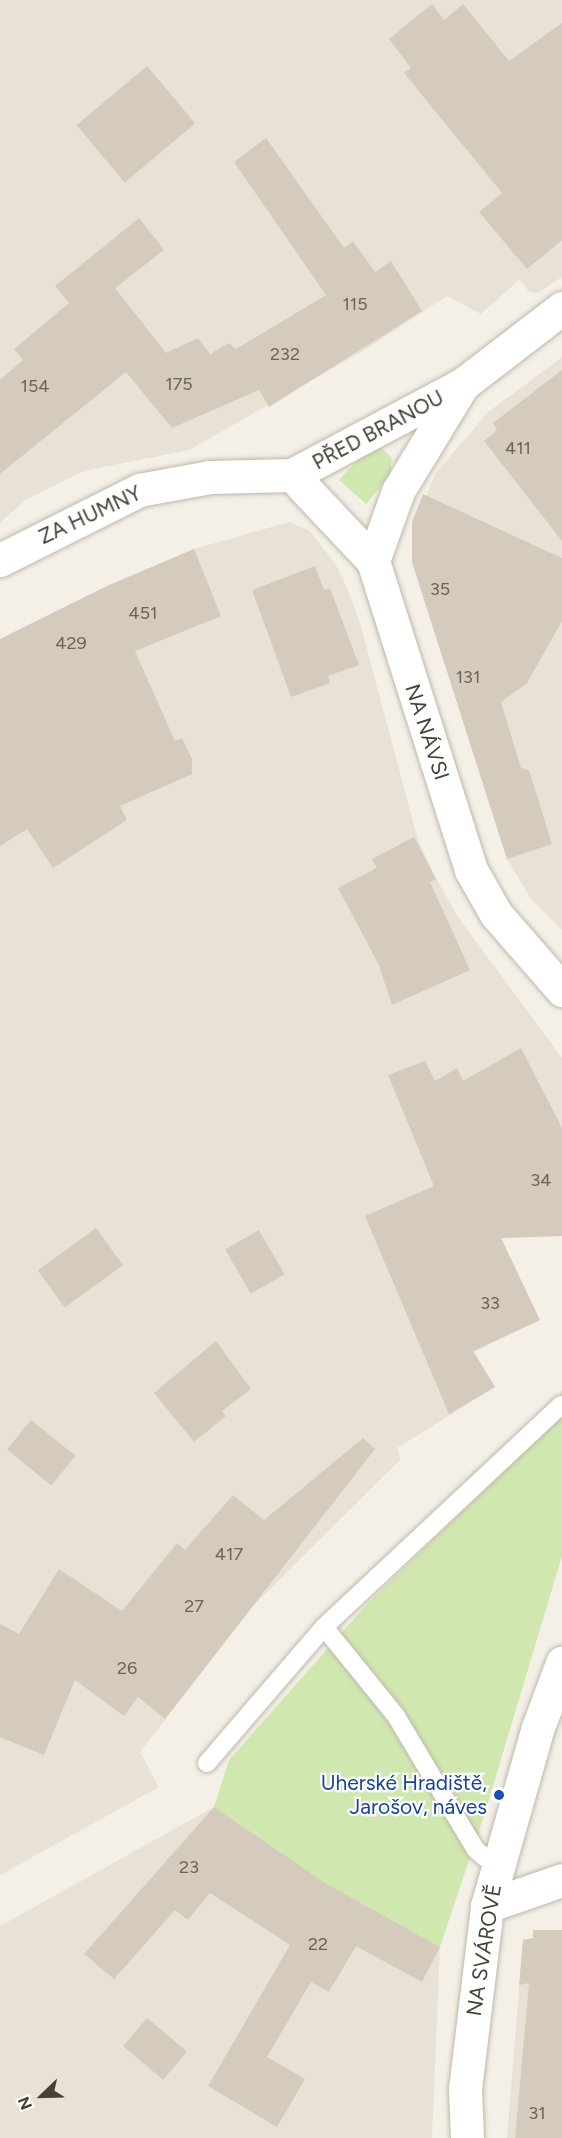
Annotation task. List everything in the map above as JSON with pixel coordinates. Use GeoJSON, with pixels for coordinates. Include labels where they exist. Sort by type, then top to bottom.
{"type":"FeatureCollection","features":[{"type":"Feature","properties":{"kind":"street","name":"PŘED BRANOU"},"geometry":{"type":"LineString","coordinates":[[292,475],[463,384],[562,308]]}},
{"type":"Feature","properties":{"kind":"street","name":"PŘED BRANOU"},"geometry":{"type":"LineString","coordinates":[[373,561],[398,492],[463,384]]}},
{"type":"Feature","properties":{"kind":"street","name":"ZA HUMNY"},"geometry":{"type":"LineString","coordinates":[[0,560],[139,490],[210,477],[292,475]]}},
{"type":"Feature","properties":{"kind":"street","name":"NA NÁVSI"},"geometry":{"type":"LineString","coordinates":[[292,475],[373,561],[471,870],[496,914],[562,990]]}},
{"type":"Feature","properties":{"kind":"street","name":"NA SVÁROVĚ"},"geometry":{"type":"LineString","coordinates":[[467,2138],[465,2088],[486,1906],[537,1730],[562,1664]]}},
{"type":"Feature","properties":{"kind":"street"},"geometry":{"type":"LineString","coordinates":[[486,1906],[562,1880]]}},
{"type":"Feature","properties":{"kind":"lane"},"geometry":{"type":"LineString","coordinates":[[207,1763],[324,1627],[561,1405]]}},
{"type":"Feature","properties":{"kind":"lane"},"geometry":{"type":"LineString","coordinates":[[324,1627],[396,1716],[476,1850],[497,1867]]}},
{"type":"Feature","properties":{"kind":"shaded area"},"geometry":{"type":"Polygon","coordinates":[[[0,0],[562,0],[562,277],[538,293],[529,292],[520,279],[481,314],[447,296],[365,350],[189,450],[84,471],[24,501],[0,523],[0,0]]]}},
{"type":"Feature","properties":{"kind":"shaded area"},"geometry":{"type":"Polygon","coordinates":[[[562,357],[562,930],[531,899],[507,859],[412,562],[414,524],[436,473],[488,412],[562,357]]]}},
{"type":"Feature","properties":{"kind":"shaded area"},"geometry":{"type":"Polygon","coordinates":[[[289,522],[310,531],[336,565],[347,588],[360,623],[418,840],[437,880],[458,917],[562,1058],[562,1236],[501,1238],[540,1320],[474,1352],[495,1387],[397,1448],[401,1459],[254,1605],[140,1752],[159,1787],[0,1875],[0,639],[107,586],[194,549],[289,522]]]}},
{"type":"Feature","properties":{"kind":"shaded area"},"geometry":{"type":"Polygon","coordinates":[[[214,1807],[327,1884],[440,1947],[432,2138],[0,2138],[0,1926],[214,1807]]]}},
{"type":"Feature","properties":{"kind":"shaded area"},"geometry":{"type":"Polygon","coordinates":[[[562,1931],[562,2138],[507,2138],[523,1940],[562,1931]]]}},
{"type":"Feature","properties":{"kind":"green space"},"geometry":{"type":"Polygon","coordinates":[[[379,446],[392,458],[390,475],[366,504],[339,480],[364,453],[379,446]]]}},
{"type":"Feature","properties":{"kind":"green space"},"geometry":{"type":"Polygon","coordinates":[[[562,1390],[562,1556],[484,1816],[440,1947],[327,1884],[214,1807],[229,1760],[367,1604],[549,1427],[562,1390]]]}},
{"type":"Feature","properties":{"kind":"building"},"geometry":{"type":"Polygon","coordinates":[[[432,4],[444,20],[463,4],[509,61],[562,23],[562,240],[527,269],[479,212],[502,193],[404,73],[411,68],[389,39],[432,4]]]}},
{"type":"Feature","properties":{"kind":"building"},"geometry":{"type":"Polygon","coordinates":[[[147,66],[195,123],[125,183],[77,125],[147,66]]]}},
{"type":"Feature","properties":{"kind":"building"},"geometry":{"type":"Polygon","coordinates":[[[266,138],[344,248],[353,241],[375,272],[391,261],[422,311],[269,407],[259,390],[172,428],[126,372],[0,474],[0,380],[23,360],[14,349],[69,303],[55,286],[139,218],[164,250],[115,288],[166,353],[198,338],[210,354],[229,343],[236,349],[326,295],[234,162],[266,138]]]}},
{"type":"Feature","properties":{"kind":"building"},"geometry":{"type":"Polygon","coordinates":[[[562,370],[562,541],[484,441],[497,430],[493,423],[562,370]]]}},
{"type":"Feature","properties":{"kind":"building"},"geometry":{"type":"Polygon","coordinates":[[[423,494],[562,558],[562,621],[527,683],[501,702],[521,768],[529,770],[552,844],[507,859],[412,562],[412,522],[423,494]]]}},
{"type":"Feature","properties":{"kind":"building"},"geometry":{"type":"Polygon","coordinates":[[[194,549],[221,616],[135,651],[175,741],[182,738],[192,759],[192,774],[120,806],[127,820],[53,868],[27,829],[0,846],[0,639],[107,586],[194,549]]]}},
{"type":"Feature","properties":{"kind":"building"},"geometry":{"type":"Polygon","coordinates":[[[315,566],[324,590],[330,588],[359,665],[328,676],[330,683],[291,697],[252,590],[315,566]]]}},
{"type":"Feature","properties":{"kind":"building"},"geometry":{"type":"Polygon","coordinates":[[[414,837],[436,879],[430,882],[470,970],[392,1005],[379,965],[338,888],[377,868],[372,859],[414,837]]]}},
{"type":"Feature","properties":{"kind":"building"},"geometry":{"type":"Polygon","coordinates":[[[521,1048],[562,1128],[562,1236],[501,1238],[540,1320],[473,1351],[495,1387],[449,1414],[365,1216],[434,1186],[388,1075],[425,1061],[435,1081],[457,1068],[463,1081],[521,1048]]]}},
{"type":"Feature","properties":{"kind":"building"},"geometry":{"type":"Polygon","coordinates":[[[96,1228],[123,1265],[65,1308],[38,1270],[96,1228]]]}},
{"type":"Feature","properties":{"kind":"building"},"geometry":{"type":"Polygon","coordinates":[[[259,1230],[284,1274],[251,1294],[225,1250],[259,1230]]]}},
{"type":"Feature","properties":{"kind":"building"},"geometry":{"type":"Polygon","coordinates":[[[216,1341],[251,1389],[222,1411],[226,1416],[194,1442],[154,1393],[216,1341]]]}},
{"type":"Feature","properties":{"kind":"building"},"geometry":{"type":"Polygon","coordinates":[[[31,1420],[75,1456],[51,1485],[7,1450],[31,1420]]]}},
{"type":"Feature","properties":{"kind":"building"},"geometry":{"type":"Polygon","coordinates":[[[363,1438],[375,1449],[165,1719],[138,1697],[124,1716],[75,1680],[44,1755],[0,1737],[0,1624],[19,1634],[59,1569],[122,1611],[177,1543],[185,1550],[233,1495],[264,1520],[363,1438]]]}},
{"type":"Feature","properties":{"kind":"building"},"geometry":{"type":"Polygon","coordinates":[[[214,1807],[327,1884],[440,1947],[422,1982],[356,1946],[329,1992],[311,1982],[267,2057],[305,2079],[277,2127],[208,2086],[290,1945],[210,1893],[188,1920],[175,1910],[114,1979],[84,1954],[214,1807]]]}},
{"type":"Feature","properties":{"kind":"building"},"geometry":{"type":"Polygon","coordinates":[[[533,1930],[562,1930],[562,2138],[515,2138],[529,1983],[519,1985],[523,1940],[533,1938],[533,1930]]]}},
{"type":"Feature","properties":{"kind":"building"},"geometry":{"type":"Polygon","coordinates":[[[147,2018],[187,2051],[163,2080],[123,2046],[147,2018]]]}},
{"type":"Feature","properties":{"kind":"place","name":"Uherské Hradiště, Jarošov, náves"},"geometry":{"type":"Point","coordinates":[499,1795]}}]}
